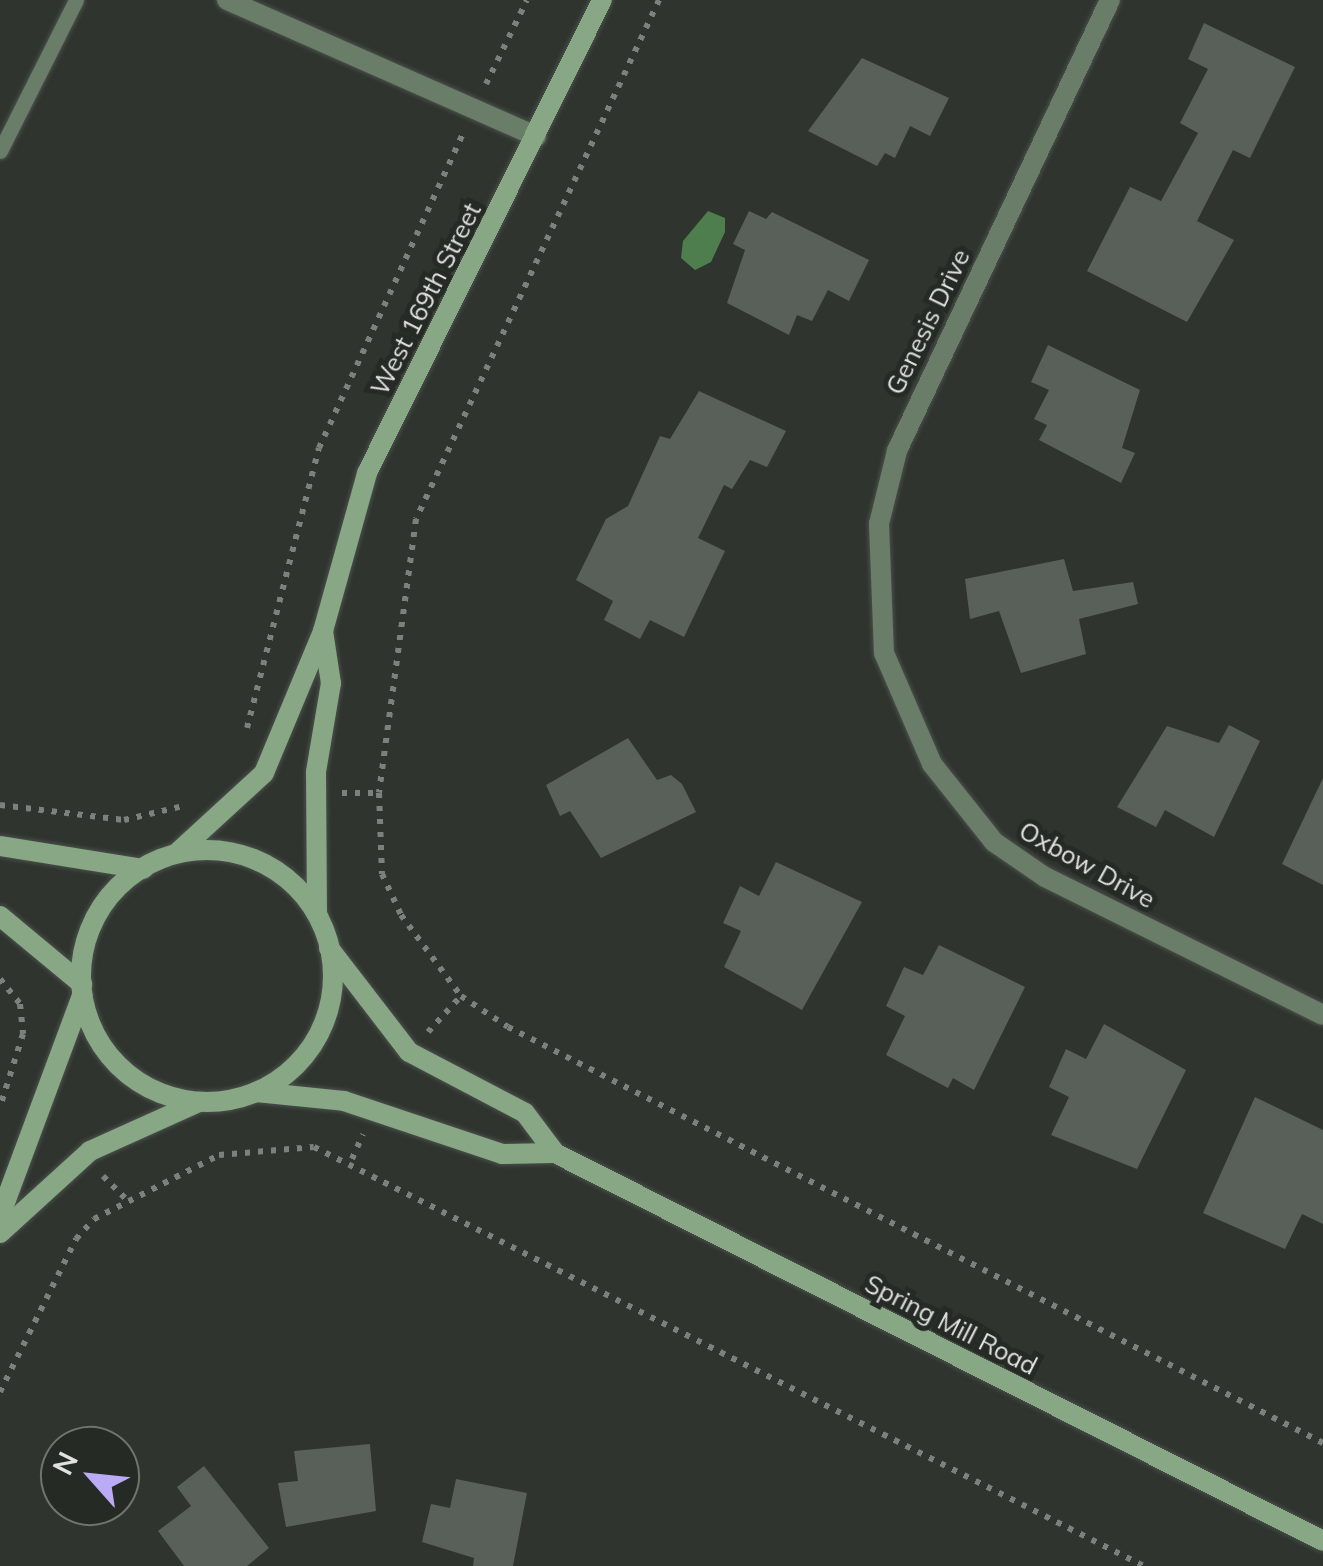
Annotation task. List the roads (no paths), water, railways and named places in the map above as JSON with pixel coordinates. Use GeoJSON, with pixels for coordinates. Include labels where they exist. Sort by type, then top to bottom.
{"type":"FeatureCollection","features":[{"type":"Feature","properties":{"kind":"street"},"geometry":{"type":"LineString","coordinates":[[228,0],[536,136]]}},
{"type":"Feature","properties":{"kind":"street","name":"West 169th Street"},"geometry":{"type":"LineString","coordinates":[[176,855],[264,774],[323,631],[367,473],[602,0]]}},
{"type":"Feature","properties":{"kind":"street","name":"Genesis Drive"},"geometry":{"type":"LineString","coordinates":[[893,686],[878,571],[897,450],[1110,0]]}},
{"type":"Feature","properties":{"kind":"street","name":"West 169th Street"},"geometry":{"type":"LineString","coordinates":[[317,916],[316,772],[331,682],[323,631]]}},
{"type":"Feature","properties":{"kind":"street","name":"Oxbow Drive"},"geometry":{"type":"LineString","coordinates":[[893,686],[954,796],[1023,864],[1323,1014]]}},
{"type":"Feature","properties":{"kind":"street"},"geometry":{"type":"LineString","coordinates":[[0,846],[142,869]]}},
{"type":"Feature","properties":{"kind":"street"},"geometry":{"type":"LineString","coordinates":[[0,1216],[82,989],[97,913],[142,869],[176,855],[241,853],[278,871],[317,916],[329,948],[327,1018],[306,1055],[254,1092],[199,1102],[90,1151],[0,1233]]}},
{"type":"Feature","properties":{"kind":"street"},"geometry":{"type":"LineString","coordinates":[[0,916],[82,989],[120,1068],[154,1092],[199,1102]]}},
{"type":"Feature","properties":{"kind":"street","name":"Spring Mill Road"},"geometry":{"type":"LineString","coordinates":[[329,948],[409,1052],[525,1112],[556,1153],[1323,1541]]}},
{"type":"Feature","properties":{"kind":"street","name":"Spring Mill Road"},"geometry":{"type":"LineString","coordinates":[[254,1092],[344,1101],[502,1154],[556,1153]]}},
{"type":"Feature","properties":{"kind":"lane"},"geometry":{"type":"LineString","coordinates":[[0,152],[76,0]]}}]}
